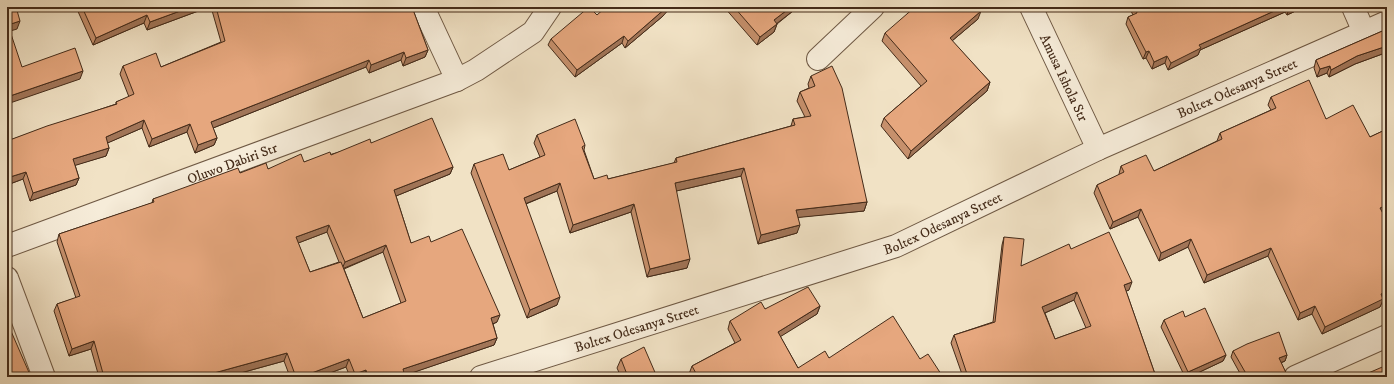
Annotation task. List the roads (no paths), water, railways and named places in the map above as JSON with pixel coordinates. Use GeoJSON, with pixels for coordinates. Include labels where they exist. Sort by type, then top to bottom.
{"type":"FeatureCollection","features":[{"type":"Feature","properties":{"kind":"street"},"geometry":{"type":"LineString","coordinates":[[423,7],[457,80]]}},
{"type":"Feature","properties":{"kind":"street","name":"Oluwo Dabiri Str"},"geometry":{"type":"LineString","coordinates":[[7,246],[457,80],[476,70],[533,32],[550,7]]}},
{"type":"Feature","properties":{"kind":"street"},"geometry":{"type":"LineString","coordinates":[[818,59],[873,7]]}},
{"type":"Feature","properties":{"kind":"street","name":"Amusa Ishola Str"},"geometry":{"type":"LineString","coordinates":[[1031,7],[1098,149]]}},
{"type":"Feature","properties":{"kind":"street"},"geometry":{"type":"LineString","coordinates":[[1353,7],[1364,32]]}},
{"type":"Feature","properties":{"kind":"street","name":"Boltex Odesanya Street"},"geometry":{"type":"LineString","coordinates":[[481,377],[896,246],[1098,149],[1387,22]]}},
{"type":"Feature","properties":{"kind":"street"},"geometry":{"type":"LineString","coordinates":[[7,278],[44,377]]}},
{"type":"Feature","properties":{"kind":"street"},"geometry":{"type":"LineString","coordinates":[[1295,377],[1387,336]]}}]}
